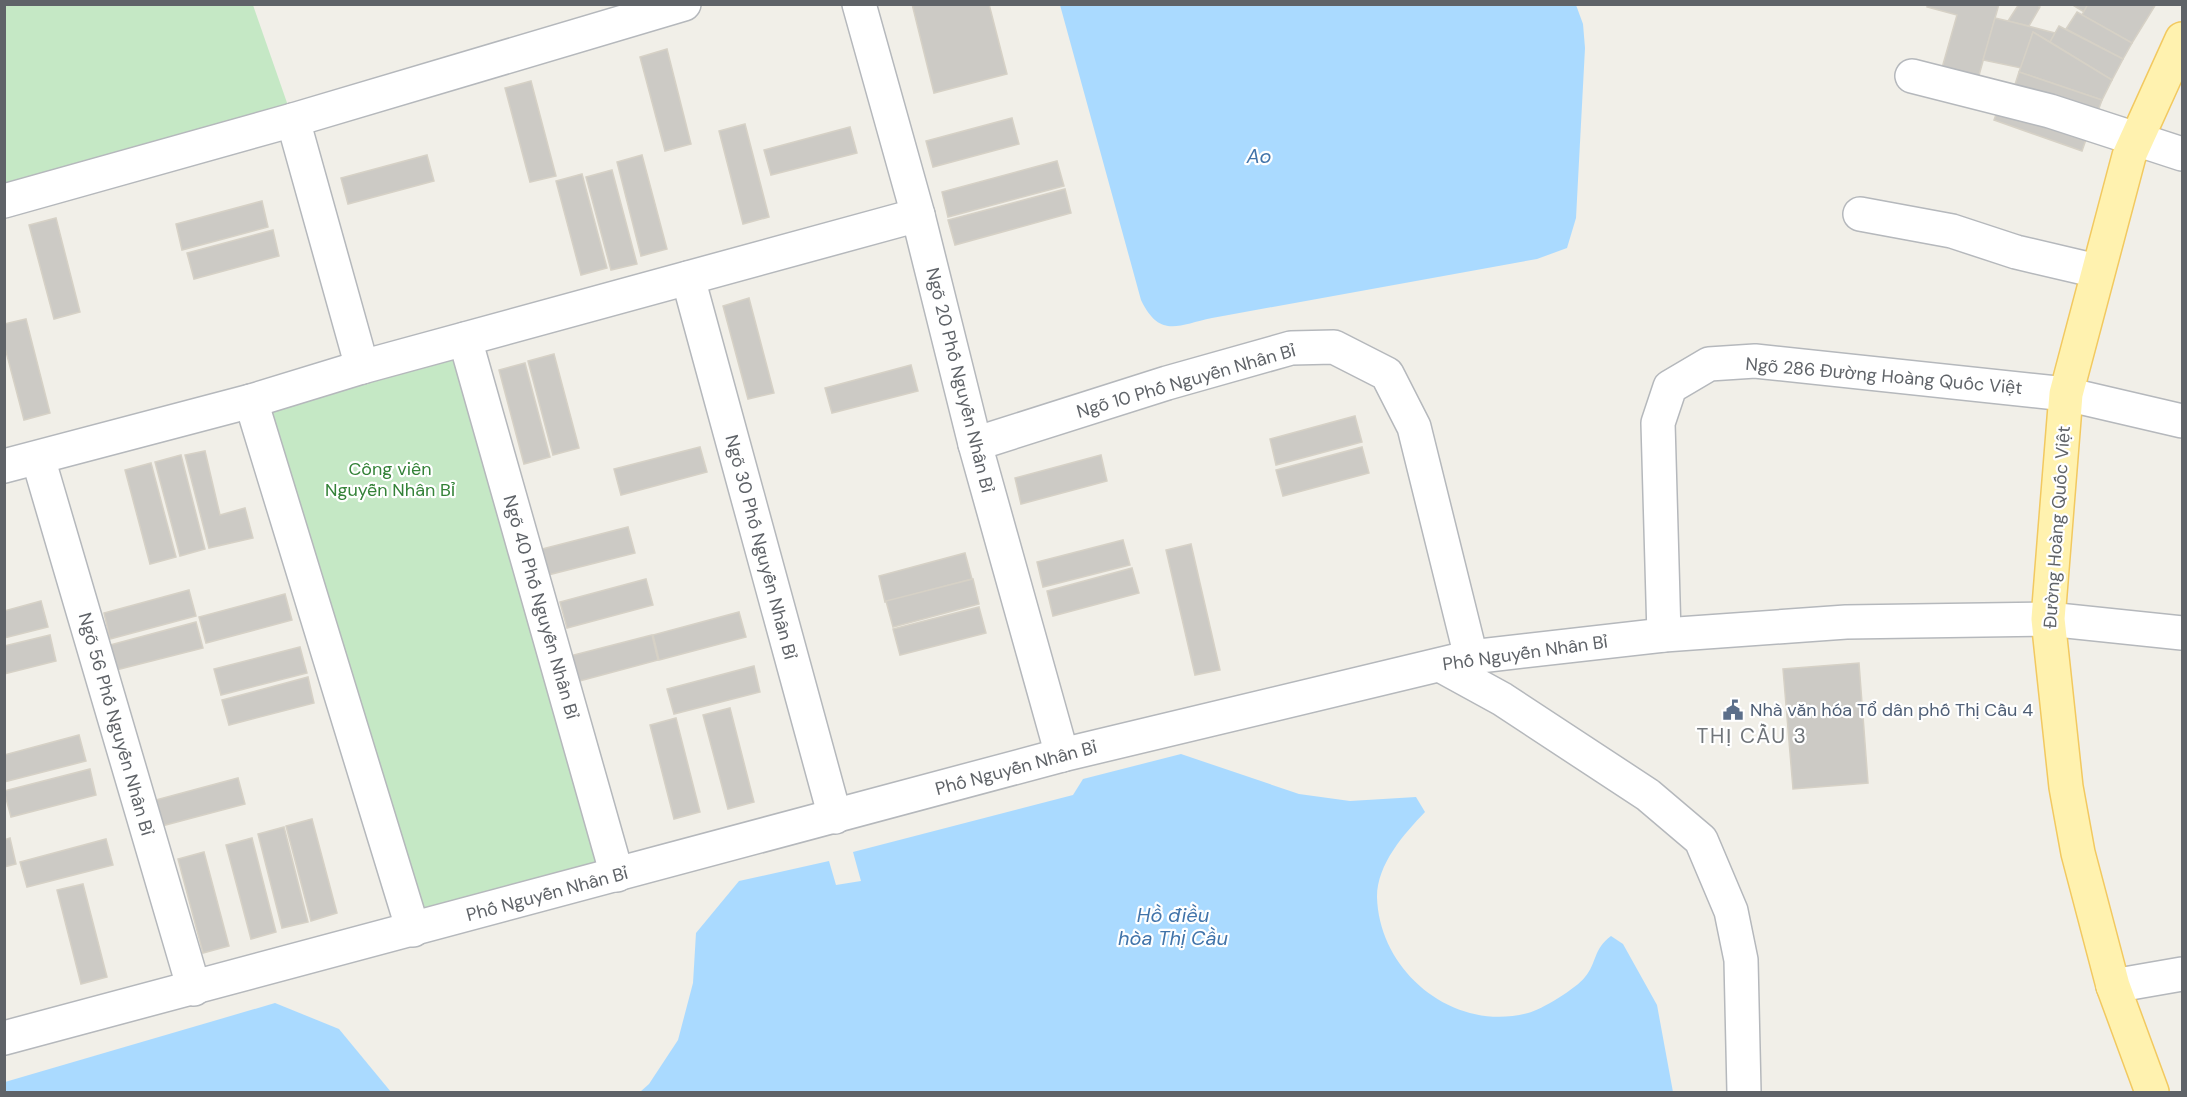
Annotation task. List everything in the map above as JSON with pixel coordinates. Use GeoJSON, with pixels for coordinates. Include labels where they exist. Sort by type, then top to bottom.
{"type":"FeatureCollection","features":[{"type":"Feature","properties":{"kind":"main road","name":"Đường Hoàng Quốc Việt"},"geometry":{"type":"LineString","coordinates":[[2152,1092],[2113,986],[2078,853],[2066,787],[2048,619],[2066,394],[2097,272],[2135,140],[2182,39]]}},
{"type":"Feature","properties":{"kind":"street"},"geometry":{"type":"LineString","coordinates":[[4,201],[293,120],[684,4]]}},
{"type":"Feature","properties":{"kind":"street","name":"Ngõ 20 Phố Nguyễn Nhân Bỉ"},"geometry":{"type":"LineString","coordinates":[[859,5],[918,215],[975,444],[1062,755]]}},
{"type":"Feature","properties":{"kind":"street"},"geometry":{"type":"LineString","coordinates":[[1912,76],[2050,111],[2182,154]]}},
{"type":"Feature","properties":{"kind":"street"},"geometry":{"type":"LineString","coordinates":[[293,120],[362,367]]}},
{"type":"Feature","properties":{"kind":"street"},"geometry":{"type":"LineString","coordinates":[[1860,214],[1953,231],[2016,252],[2097,272]]}},
{"type":"Feature","properties":{"kind":"street"},"geometry":{"type":"LineString","coordinates":[[4,466],[251,401],[362,367],[918,215]]}},
{"type":"Feature","properties":{"kind":"street","name":"Ngõ 30 Phố Nguyễn Nhân Bỉ"},"geometry":{"type":"LineString","coordinates":[[688,278],[835,817]]}},
{"type":"Feature","properties":{"kind":"street","name":"Ngõ 40 Phố Nguyễn Nhân Bỉ"},"geometry":{"type":"LineString","coordinates":[[465,339],[617,875]]}},
{"type":"Feature","properties":{"kind":"street","name":"Ngõ 10 Phố Nguyễn Nhân Bỉ"},"geometry":{"type":"LineString","coordinates":[[975,444],[1167,383],[1290,348],[1334,347],[1387,374],[1414,427],[1471,657]]}},
{"type":"Feature","properties":{"kind":"street","name":"Ngõ 286 Đường Hoàng Quốc Việt"},"geometry":{"type":"LineString","coordinates":[[1664,635],[1658,423],[1670,387],[1709,364],[1755,361],[2066,394],[2182,421]]}},
{"type":"Feature","properties":{"kind":"street"},"geometry":{"type":"LineString","coordinates":[[251,401],[414,930]]}},
{"type":"Feature","properties":{"kind":"street","name":"Ngõ 56 Phố Nguyễn Nhân Bỉ"},"geometry":{"type":"LineString","coordinates":[[39,458],[194,989]]}},
{"type":"Feature","properties":{"kind":"street","name":"Phố Nguyễn Nhân Bỉ"},"geometry":{"type":"LineString","coordinates":[[4,1038],[1062,755],[1471,657],[1664,635],[1846,622],[2048,619],[2182,633]]}},
{"type":"Feature","properties":{"kind":"street"},"geometry":{"type":"LineString","coordinates":[[1440,665],[1502,699],[1648,795],[1701,840],[1731,911],[1740,960],[1744,1092]]}},
{"type":"Feature","properties":{"kind":"street"},"geometry":{"type":"LineString","coordinates":[[2113,986],[2182,974]]}},
{"type":"Feature","properties":{"kind":"green space"},"geometry":{"type":"Polygon","coordinates":[[[5,5],[253,5],[293,120],[5,201],[5,5]]]}},
{"type":"Feature","properties":{"kind":"green space","name":"Công viên Nguyễn Nhân Bỉ"},"geometry":{"type":"Polygon","coordinates":[[[465,339],[617,875],[413,930],[251,401],[465,339]]]}},
{"type":"Feature","properties":{"kind":"water","name":"Ao"},"geometry":{"type":"Polygon","coordinates":[[[1060,5],[1576,5],[1583,24],[1585,48],[1576,218],[1567,248],[1537,259],[1212,318],[1180,326],[1163,325],[1155,320],[1141,300],[1060,5]]]}},
{"type":"Feature","properties":{"kind":"water","name":"Hồ điều hòa Thị Cầu"},"geometry":{"type":"Polygon","coordinates":[[[1181,754],[1299,794],[1350,801],[1416,797],[1425,812],[1393,850],[1382,873],[1377,897],[1381,924],[1391,950],[1406,972],[1426,991],[1448,1005],[1473,1014],[1500,1017],[1528,1013],[1541,1008],[1581,982],[1589,972],[1601,946],[1611,936],[1623,944],[1657,1005],[1673,1092],[640,1092],[649,1084],[678,1040],[693,983],[696,933],[739,881],[829,861],[836,885],[861,881],[853,852],[1073,795],[1083,779],[1181,754]]]}},
{"type":"Feature","properties":{"kind":"water"},"geometry":{"type":"Polygon","coordinates":[[[275,1003],[339,1029],[391,1092],[5,1092],[5,1082],[275,1003]]]}},
{"type":"Feature","properties":{"kind":"building"},"geometry":{"type":"Polygon","coordinates":[[[912,4],[989,4],[1007,74],[934,93],[912,4]]]}},
{"type":"Feature","properties":{"kind":"building"},"geometry":{"type":"Polygon","coordinates":[[[1927,4],[1999,4],[1976,86],[1940,75],[1957,15],[1927,7],[1927,4]]]}},
{"type":"Feature","properties":{"kind":"building"},"geometry":{"type":"Polygon","coordinates":[[[2019,4],[2036,4],[2040,7],[2029,26],[2008,21],[2019,4]]]}},
{"type":"Feature","properties":{"kind":"building"},"geometry":{"type":"Polygon","coordinates":[[[2071,4],[2088,4],[2084,12],[2071,4]]]}},
{"type":"Feature","properties":{"kind":"building"},"geometry":{"type":"Polygon","coordinates":[[[2088,4],[2156,4],[2132,43],[2082,15],[2088,4]]]}},
{"type":"Feature","properties":{"kind":"building"},"geometry":{"type":"Polygon","coordinates":[[[2077,12],[2132,43],[2123,59],[2066,29],[2077,12]]]}},
{"type":"Feature","properties":{"kind":"building"},"geometry":{"type":"Polygon","coordinates":[[[1995,18],[2055,33],[2050,42],[2033,32],[2021,68],[1983,60],[1995,18]]]}},
{"type":"Feature","properties":{"kind":"building"},"geometry":{"type":"Polygon","coordinates":[[[2059,26],[2123,59],[2112,80],[2050,42],[2059,26]]]}},
{"type":"Feature","properties":{"kind":"building"},"geometry":{"type":"Polygon","coordinates":[[[2033,32],[2112,80],[2102,100],[2019,72],[2033,32]]]}},
{"type":"Feature","properties":{"kind":"building"},"geometry":{"type":"Polygon","coordinates":[[[667,49],[691,144],[665,151],[640,57],[667,49]]]}},
{"type":"Feature","properties":{"kind":"building"},"geometry":{"type":"Polygon","coordinates":[[[2019,72],[2102,100],[2094,122],[2012,94],[2019,72]]]}},
{"type":"Feature","properties":{"kind":"building"},"geometry":{"type":"Polygon","coordinates":[[[531,81],[556,176],[530,182],[505,88],[531,81]]]}},
{"type":"Feature","properties":{"kind":"building"},"geometry":{"type":"Polygon","coordinates":[[[2001,101],[2089,131],[2082,151],[1994,120],[2001,101]]]}},
{"type":"Feature","properties":{"kind":"building"},"geometry":{"type":"Polygon","coordinates":[[[1012,118],[1019,144],[933,167],[926,141],[1012,118]]]}},
{"type":"Feature","properties":{"kind":"building"},"geometry":{"type":"Polygon","coordinates":[[[745,124],[769,217],[743,224],[719,131],[745,124]]]}},
{"type":"Feature","properties":{"kind":"building"},"geometry":{"type":"Polygon","coordinates":[[[850,127],[857,153],[771,175],[764,150],[850,127]]]}},
{"type":"Feature","properties":{"kind":"building"},"geometry":{"type":"Polygon","coordinates":[[[427,155],[434,181],[348,204],[341,178],[427,155]]]}},
{"type":"Feature","properties":{"kind":"building"},"geometry":{"type":"Polygon","coordinates":[[[642,155],[667,249],[641,256],[617,162],[642,155]]]}},
{"type":"Feature","properties":{"kind":"building"},"geometry":{"type":"Polygon","coordinates":[[[1057,161],[1064,186],[948,217],[942,192],[1057,161]]]}},
{"type":"Feature","properties":{"kind":"building"},"geometry":{"type":"Polygon","coordinates":[[[612,170],[637,264],[611,270],[586,177],[612,170]]]}},
{"type":"Feature","properties":{"kind":"building"},"geometry":{"type":"Polygon","coordinates":[[[582,174],[607,268],[581,275],[556,181],[582,174]]]}},
{"type":"Feature","properties":{"kind":"building"},"geometry":{"type":"Polygon","coordinates":[[[1065,189],[1071,213],[955,245],[948,220],[1065,189]]]}},
{"type":"Feature","properties":{"kind":"building"},"geometry":{"type":"Polygon","coordinates":[[[262,201],[268,227],[182,250],[176,224],[262,201]]]}},
{"type":"Feature","properties":{"kind":"building"},"geometry":{"type":"Polygon","coordinates":[[[56,218],[80,312],[54,319],[29,225],[56,218]]]}},
{"type":"Feature","properties":{"kind":"building"},"geometry":{"type":"Polygon","coordinates":[[[273,230],[279,256],[194,279],[187,253],[273,230]]]}},
{"type":"Feature","properties":{"kind":"building"},"geometry":{"type":"Polygon","coordinates":[[[749,298],[774,393],[748,399],[723,306],[749,298]]]}},
{"type":"Feature","properties":{"kind":"building"},"geometry":{"type":"Polygon","coordinates":[[[26,319],[50,413],[24,420],[4,344],[4,324],[26,319]]]}},
{"type":"Feature","properties":{"kind":"building"},"geometry":{"type":"Polygon","coordinates":[[[554,354],[579,448],[553,455],[528,361],[554,354]]]}},
{"type":"Feature","properties":{"kind":"building"},"geometry":{"type":"Polygon","coordinates":[[[525,363],[550,457],[524,464],[499,370],[525,363]]]}},
{"type":"Feature","properties":{"kind":"building"},"geometry":{"type":"Polygon","coordinates":[[[911,365],[918,391],[832,413],[825,388],[911,365]]]}},
{"type":"Feature","properties":{"kind":"building"},"geometry":{"type":"Polygon","coordinates":[[[1355,416],[1362,442],[1276,465],[1270,439],[1355,416]]]}},
{"type":"Feature","properties":{"kind":"building"},"geometry":{"type":"Polygon","coordinates":[[[700,447],[707,472],[621,495],[614,469],[700,447]]]}},
{"type":"Feature","properties":{"kind":"building"},"geometry":{"type":"Polygon","coordinates":[[[1362,447],[1369,473],[1283,496],[1276,470],[1362,447]]]}},
{"type":"Feature","properties":{"kind":"building"},"geometry":{"type":"Polygon","coordinates":[[[205,451],[220,515],[245,508],[253,538],[209,548],[185,455],[205,451]]]}},
{"type":"Feature","properties":{"kind":"building"},"geometry":{"type":"Polygon","coordinates":[[[181,455],[205,549],[180,556],[155,462],[181,455]]]}},
{"type":"Feature","properties":{"kind":"building"},"geometry":{"type":"Polygon","coordinates":[[[1101,455],[1107,481],[1021,504],[1015,478],[1101,455]]]}},
{"type":"Feature","properties":{"kind":"building"},"geometry":{"type":"Polygon","coordinates":[[[151,463],[176,557],[150,564],[125,470],[151,463]]]}},
{"type":"Feature","properties":{"kind":"building"},"geometry":{"type":"Polygon","coordinates":[[[628,527],[635,553],[548,575],[542,549],[628,527]]]}},
{"type":"Feature","properties":{"kind":"building"},"geometry":{"type":"Polygon","coordinates":[[[1123,540],[1130,565],[1043,587],[1037,562],[1123,540]]]}},
{"type":"Feature","properties":{"kind":"building"},"geometry":{"type":"Polygon","coordinates":[[[1191,544],[1220,670],[1195,675],[1166,550],[1191,544]]]}},
{"type":"Feature","properties":{"kind":"building"},"geometry":{"type":"Polygon","coordinates":[[[965,553],[972,579],[885,602],[879,576],[965,553]]]}},
{"type":"Feature","properties":{"kind":"building"},"geometry":{"type":"Polygon","coordinates":[[[1132,568],[1139,593],[1053,616],[1047,591],[1132,568]]]}},
{"type":"Feature","properties":{"kind":"building"},"geometry":{"type":"Polygon","coordinates":[[[646,579],[653,605],[567,628],[560,602],[646,579]]]}},
{"type":"Feature","properties":{"kind":"building"},"geometry":{"type":"Polygon","coordinates":[[[973,579],[979,604],[893,627],[886,601],[973,579]]]}},
{"type":"Feature","properties":{"kind":"building"},"geometry":{"type":"Polygon","coordinates":[[[189,590],[196,616],[110,639],[104,613],[189,590]]]}},
{"type":"Feature","properties":{"kind":"building"},"geometry":{"type":"Polygon","coordinates":[[[285,594],[292,620],[206,643],[199,617],[285,594]]]}},
{"type":"Feature","properties":{"kind":"building"},"geometry":{"type":"Polygon","coordinates":[[[41,601],[48,627],[4,638],[4,611],[41,601]]]}},
{"type":"Feature","properties":{"kind":"building"},"geometry":{"type":"Polygon","coordinates":[[[979,607],[986,633],[900,655],[893,629],[979,607]]]}},
{"type":"Feature","properties":{"kind":"building"},"geometry":{"type":"Polygon","coordinates":[[[739,612],[746,637],[659,660],[653,635],[739,612]]]}},
{"type":"Feature","properties":{"kind":"building"},"geometry":{"type":"Polygon","coordinates":[[[196,622],[203,648],[116,670],[110,645],[196,622]]]}},
{"type":"Feature","properties":{"kind":"building"},"geometry":{"type":"Polygon","coordinates":[[[50,635],[56,661],[4,674],[4,646],[50,635]]]}},
{"type":"Feature","properties":{"kind":"building"},"geometry":{"type":"Polygon","coordinates":[[[652,635],[658,660],[572,683],[566,657],[652,635]]]}},
{"type":"Feature","properties":{"kind":"building"},"geometry":{"type":"Polygon","coordinates":[[[300,647],[307,673],[221,695],[214,669],[300,647]]]}},
{"type":"Feature","properties":{"kind":"building"},"geometry":{"type":"Polygon","coordinates":[[[1859,663],[1868,783],[1793,789],[1783,669],[1859,663]]]}},
{"type":"Feature","properties":{"kind":"building"},"geometry":{"type":"Polygon","coordinates":[[[754,666],[760,692],[674,714],[667,689],[754,666]]]}},
{"type":"Feature","properties":{"kind":"building"},"geometry":{"type":"Polygon","coordinates":[[[308,677],[314,703],[229,725],[222,700],[308,677]]]}},
{"type":"Feature","properties":{"kind":"building"},"geometry":{"type":"Polygon","coordinates":[[[730,708],[754,802],[728,809],[703,715],[730,708]]]}},
{"type":"Feature","properties":{"kind":"building"},"geometry":{"type":"Polygon","coordinates":[[[676,718],[700,812],[674,819],[650,725],[676,718]]]}},
{"type":"Feature","properties":{"kind":"building"},"geometry":{"type":"Polygon","coordinates":[[[79,735],[86,761],[4,782],[4,755],[79,735]]]}},
{"type":"Feature","properties":{"kind":"building"},"geometry":{"type":"Polygon","coordinates":[[[90,769],[96,795],[11,817],[4,791],[90,769]]]}},
{"type":"Feature","properties":{"kind":"building"},"geometry":{"type":"Polygon","coordinates":[[[238,778],[245,804],[158,827],[152,801],[238,778]]]}},
{"type":"Feature","properties":{"kind":"building"},"geometry":{"type":"Polygon","coordinates":[[[312,819],[337,913],[311,921],[286,826],[312,819]]]}},
{"type":"Feature","properties":{"kind":"building"},"geometry":{"type":"Polygon","coordinates":[[[284,827],[308,922],[282,928],[258,834],[284,827]]]}},
{"type":"Feature","properties":{"kind":"building"},"geometry":{"type":"Polygon","coordinates":[[[10,838],[16,864],[4,867],[4,840],[10,838]]]}},
{"type":"Feature","properties":{"kind":"building"},"geometry":{"type":"Polygon","coordinates":[[[252,838],[276,932],[251,939],[226,845],[252,838]]]}},
{"type":"Feature","properties":{"kind":"building"},"geometry":{"type":"Polygon","coordinates":[[[106,839],[113,865],[27,887],[20,862],[106,839]]]}},
{"type":"Feature","properties":{"kind":"building"},"geometry":{"type":"Polygon","coordinates":[[[204,852],[229,946],[203,953],[178,859],[204,852]]]}},
{"type":"Feature","properties":{"kind":"building"},"geometry":{"type":"Polygon","coordinates":[[[83,884],[107,977],[81,984],[57,890],[83,884]]]}},
{"type":"Feature","properties":{"kind":"place","name":"Nhà văn hóa Tổ dân phố Thị Cầu 4"},"geometry":{"type":"Point","coordinates":[1733,710]}},
{"type":"Feature","properties":{"kind":"district","name":"THỊ CẦU 3"},"geometry":{"type":"Point","coordinates":[1752,736]}}]}
